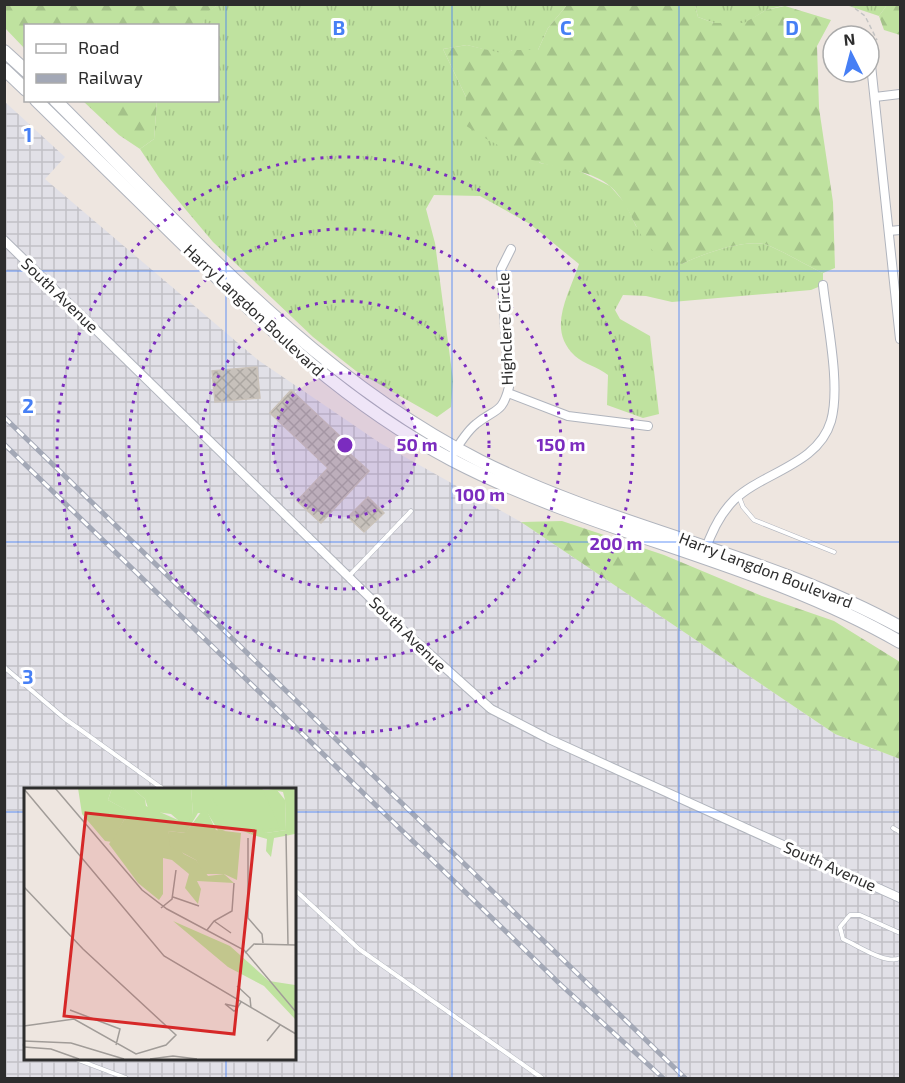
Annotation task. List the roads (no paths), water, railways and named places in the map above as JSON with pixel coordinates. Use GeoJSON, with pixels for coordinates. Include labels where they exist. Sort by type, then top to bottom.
{"type":"FeatureCollection","features":[{"type":"Feature","properties":{"kind":"main road"},"geometry":{"type":"LineString","coordinates":[[4,51],[24,69]]}},
{"type":"Feature","properties":{"kind":"main road"},"geometry":{"type":"LineString","coordinates":[[4,69],[24,88]]}},
{"type":"Feature","properties":{"kind":"main road","name":"Harry Langdon Boulevard"},"geometry":{"type":"LineString","coordinates":[[38,102],[294,351],[358,402],[453,453],[809,595],[900,642]]}},
{"type":"Feature","properties":{"kind":"main road","name":"Harry Langdon Boulevard"},"geometry":{"type":"LineString","coordinates":[[58,102],[306,345],[375,400],[453,453]]}},
{"type":"Feature","properties":{"kind":"main road","name":"Harry Langdon Boulevard"},"geometry":{"type":"LineString","coordinates":[[705,552],[821,588],[900,627]]}},
{"type":"Feature","properties":{"kind":"street"},"geometry":{"type":"LineString","coordinates":[[873,84],[900,339]]}},
{"type":"Feature","properties":{"kind":"street"},"geometry":{"type":"LineString","coordinates":[[875,97],[900,94]]}},
{"type":"Feature","properties":{"kind":"street"},"geometry":{"type":"LineString","coordinates":[[889,231],[900,230]]}},
{"type":"Feature","properties":{"kind":"street","name":"South Avenue"},"geometry":{"type":"LineString","coordinates":[[4,240],[474,696],[508,719],[900,898]]}},
{"type":"Feature","properties":{"kind":"street","name":"Highclere Circle"},"geometry":{"type":"LineString","coordinates":[[453,453],[476,424],[493,415],[505,402],[508,393],[501,269],[511,249]]}},
{"type":"Feature","properties":{"kind":"street"},"geometry":{"type":"LineString","coordinates":[[705,552],[720,518],[739,496],[814,448],[831,422],[834,394],[823,285]]}},
{"type":"Feature","properties":{"kind":"street"},"geometry":{"type":"LineString","coordinates":[[508,393],[568,416],[648,426]]}},
{"type":"Feature","properties":{"kind":"lane"},"geometry":{"type":"LineString","coordinates":[[739,496],[743,507],[754,520],[834,552]]}},
{"type":"Feature","properties":{"kind":"lane"},"geometry":{"type":"LineString","coordinates":[[348,576],[411,511]]}},
{"type":"Feature","properties":{"kind":"lane"},"geometry":{"type":"LineString","coordinates":[[4,667],[64,718],[162,788]]}},
{"type":"Feature","properties":{"kind":"lane"},"geometry":{"type":"LineString","coordinates":[[893,828],[900,832]]}},
{"type":"Feature","properties":{"kind":"lane"},"geometry":{"type":"LineString","coordinates":[[296,891],[359,949],[542,1078]]}},
{"type":"Feature","properties":{"kind":"lane"},"geometry":{"type":"LineString","coordinates":[[900,933],[860,915],[850,915],[840,927],[843,939],[895,961],[900,958]]}},
{"type":"Feature","properties":{"kind":"lane"},"geometry":{"type":"LineString","coordinates":[[76,1059],[126,1078]]}},
{"type":"Feature","properties":{"kind":"railway"},"geometry":{"type":"LineString","coordinates":[[4,417],[685,1078]]}},
{"type":"Feature","properties":{"kind":"railway"},"geometry":{"type":"LineString","coordinates":[[4,444],[561,985],[663,1078]]}}]}
